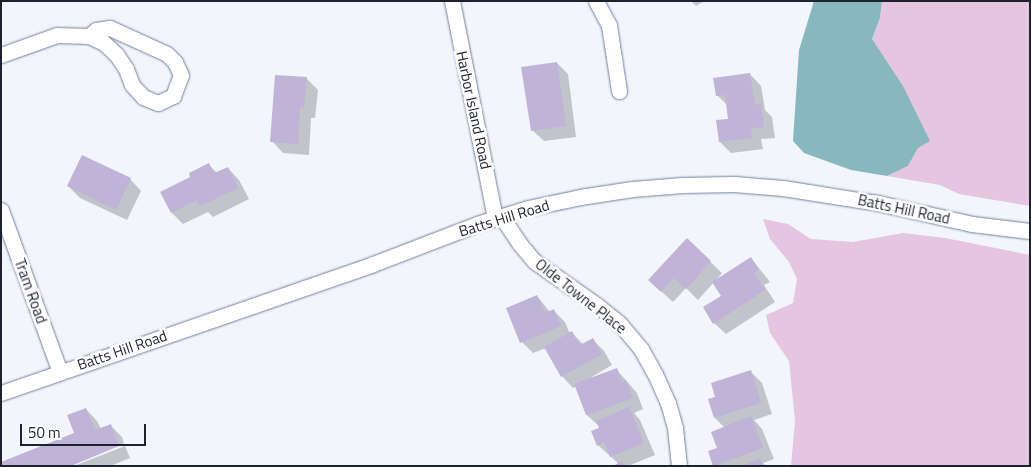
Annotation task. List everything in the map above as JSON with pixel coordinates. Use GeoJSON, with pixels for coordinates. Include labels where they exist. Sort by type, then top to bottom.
{"type":"FeatureCollection","features":[{"type":"Feature","properties":{"kind":"street","name":"Harbor Island Road"},"geometry":{"type":"LineString","coordinates":[[452,1],[498,217]]}},
{"type":"Feature","properties":{"kind":"street"},"geometry":{"type":"LineString","coordinates":[[596,1],[609,26],[619,91]]}},
{"type":"Feature","properties":{"kind":"street"},"geometry":{"type":"LineString","coordinates":[[1,55],[57,35],[89,36],[104,43],[116,54],[126,68],[132,84],[143,97],[158,103],[174,96],[181,75],[175,62],[167,54],[110,28],[96,30],[89,36]]}},
{"type":"Feature","properties":{"kind":"street","name":"Batts Hill Road"},"geometry":{"type":"LineString","coordinates":[[1,393],[373,264],[498,217],[580,196],[632,189],[734,184],[830,194],[972,224],[1030,231]]}},
{"type":"Feature","properties":{"kind":"street","name":"Tram Road"},"geometry":{"type":"LineString","coordinates":[[1,210],[60,372]]}},
{"type":"Feature","properties":{"kind":"street","name":"Olde Towne Place"},"geometry":{"type":"LineString","coordinates":[[498,217],[534,261],[613,318],[631,335],[656,374],[668,403],[676,435],[679,466]]}},
{"type":"Feature","properties":{"kind":"shaded area"},"geometry":{"type":"Polygon","coordinates":[[[882,1],[1030,1],[1030,206],[959,194],[940,185],[887,176],[908,166],[918,148],[872,39],[880,18],[882,1]]]}},
{"type":"Feature","properties":{"kind":"shaded area"},"geometry":{"type":"Polygon","coordinates":[[[763,219],[788,224],[811,239],[853,242],[903,233],[945,238],[1030,255],[1030,466],[791,466],[795,421],[789,361],[770,333],[766,315],[793,303],[797,279],[789,262],[770,239],[763,219]]]}},
{"type":"Feature","properties":{"kind":"water"},"geometry":{"type":"Polygon","coordinates":[[[814,1],[882,1],[880,18],[872,39],[903,86],[930,141],[918,148],[908,166],[887,176],[851,170],[804,153],[793,141],[799,50],[814,1]]]}},
{"type":"Feature","properties":{"kind":"building"},"geometry":{"type":"Polygon","coordinates":[[[557,62],[566,126],[531,131],[521,67],[557,62]]]}},
{"type":"Feature","properties":{"kind":"building"},"geometry":{"type":"Polygon","coordinates":[[[750,73],[755,105],[761,104],[764,127],[751,128],[752,138],[719,142],[716,120],[728,119],[725,95],[716,96],[713,78],[750,73]]]}},
{"type":"Feature","properties":{"kind":"building"},"geometry":{"type":"Polygon","coordinates":[[[275,75],[307,77],[304,108],[300,107],[298,144],[270,142],[275,75]]]}},
{"type":"Feature","properties":{"kind":"building"},"geometry":{"type":"Polygon","coordinates":[[[82,155],[131,178],[116,210],[67,186],[82,155]]]}},
{"type":"Feature","properties":{"kind":"building"},"geometry":{"type":"Polygon","coordinates":[[[209,163],[214,173],[228,167],[238,188],[200,206],[197,200],[171,213],[160,192],[190,177],[189,173],[209,163]]]}},
{"type":"Feature","properties":{"kind":"building"},"geometry":{"type":"Polygon","coordinates":[[[687,238],[711,261],[686,289],[674,278],[661,292],[648,280],[687,238]]]}},
{"type":"Feature","properties":{"kind":"building"},"geometry":{"type":"Polygon","coordinates":[[[751,257],[759,270],[754,273],[765,290],[713,324],[703,307],[721,296],[712,282],[751,257]]]}},
{"type":"Feature","properties":{"kind":"building"},"geometry":{"type":"Polygon","coordinates":[[[537,295],[545,313],[554,309],[561,326],[520,343],[506,308],[537,295]]]}},
{"type":"Feature","properties":{"kind":"building"},"geometry":{"type":"Polygon","coordinates":[[[572,331],[580,345],[593,338],[602,354],[561,377],[544,347],[572,331]]]}},
{"type":"Feature","properties":{"kind":"building"},"geometry":{"type":"Polygon","coordinates":[[[617,368],[622,382],[626,380],[633,398],[586,415],[574,384],[617,368]]]}},
{"type":"Feature","properties":{"kind":"building"},"geometry":{"type":"Polygon","coordinates":[[[751,370],[761,403],[714,418],[708,399],[715,397],[711,383],[751,370]]]}},
{"type":"Feature","properties":{"kind":"building"},"geometry":{"type":"Polygon","coordinates":[[[629,407],[644,443],[610,457],[604,442],[597,446],[591,431],[599,428],[596,421],[629,407]]]}},
{"type":"Feature","properties":{"kind":"building"},"geometry":{"type":"Polygon","coordinates":[[[86,408],[95,430],[111,424],[119,446],[71,466],[1,466],[1,462],[74,433],[67,415],[86,408]]]}},
{"type":"Feature","properties":{"kind":"building"},"geometry":{"type":"Polygon","coordinates":[[[751,416],[763,448],[713,466],[708,451],[717,448],[711,432],[751,416]]]}},
{"type":"Feature","properties":{"kind":"building"},"geometry":{"type":"Polygon","coordinates":[[[760,458],[763,466],[743,466],[760,458]]]}},
{"type":"Feature","properties":{"kind":"building"},"geometry":{"type":"Polygon","coordinates":[[[622,461],[624,466],[613,466],[622,461]]]}}]}
